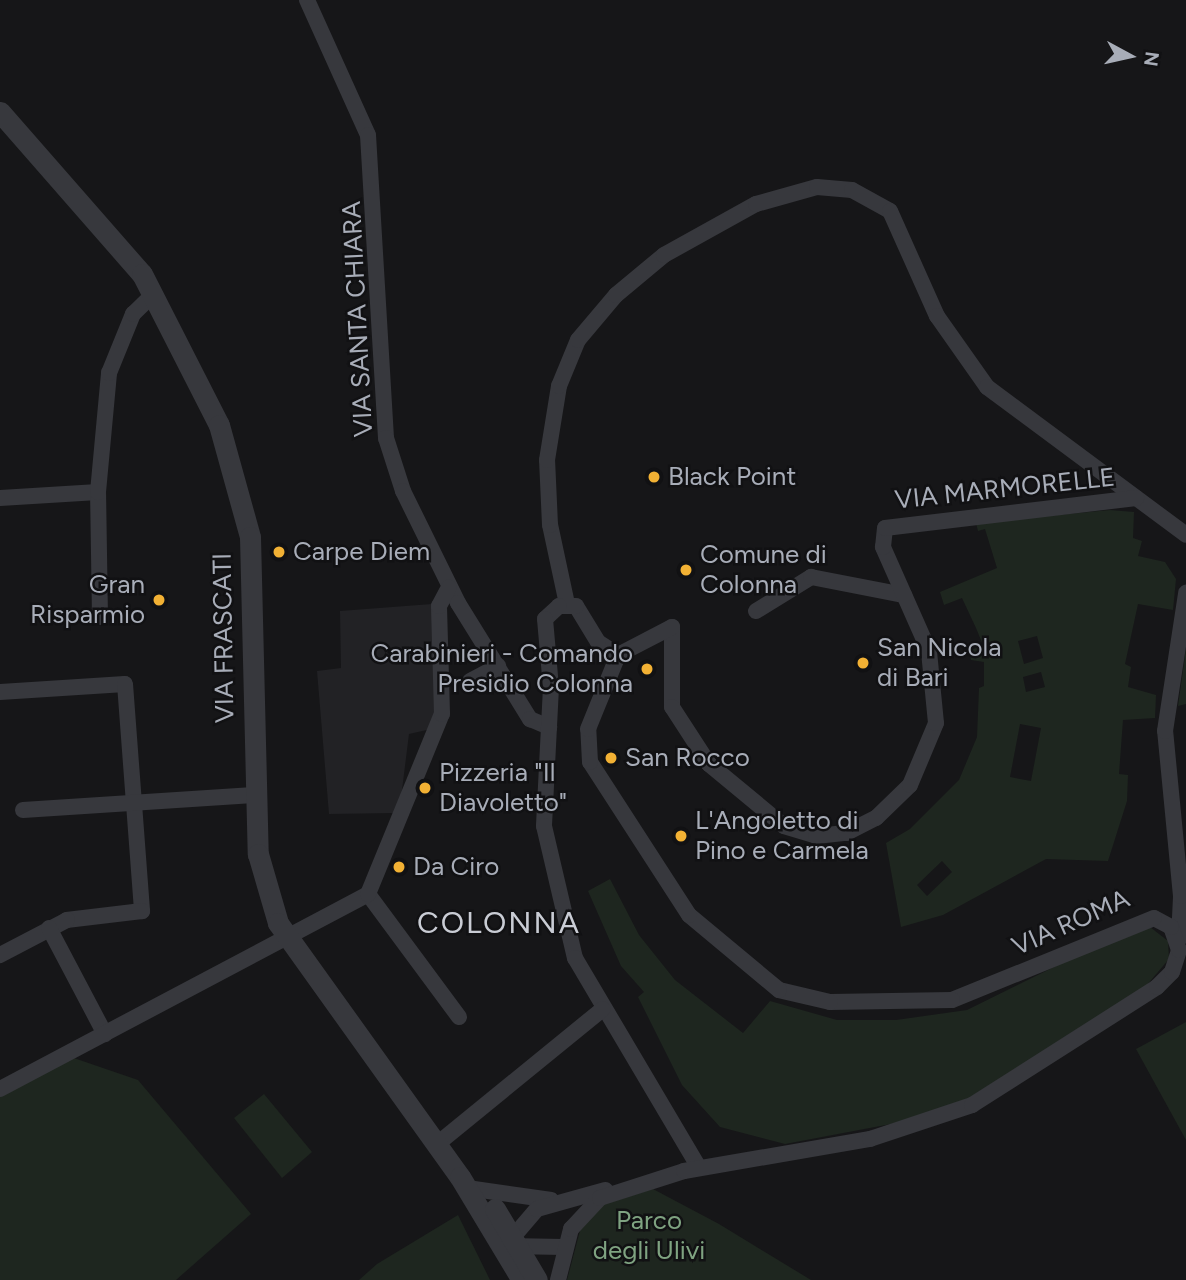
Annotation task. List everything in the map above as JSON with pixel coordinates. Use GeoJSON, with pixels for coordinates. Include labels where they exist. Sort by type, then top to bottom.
{"type":"FeatureCollection","features":[{"type":"Feature","properties":{"kind":"street","name":"VIA SANTA CHIARA"},"geometry":{"type":"LineString","coordinates":[[307,0],[368,135],[386,438],[449,587],[532,722],[549,727]]}},
{"type":"Feature","properties":{"kind":"street","name":"VIA FRASCATI"},"geometry":{"type":"LineString","coordinates":[[0,112],[154,293],[219,425],[250,537],[254,795],[258,855],[286,939],[436,1146],[513,1240]]}},
{"type":"Feature","properties":{"kind":"street"},"geometry":{"type":"LineString","coordinates":[[563,605],[550,525],[546,467],[553,407],[574,346],[616,295],[664,255],[756,204],[811,188],[852,190],[890,211],[937,316],[982,381],[1020,416],[1186,535]]}},
{"type":"Feature","properties":{"kind":"street"},"geometry":{"type":"LineString","coordinates":[[100,617],[98,492],[110,367],[133,314],[154,293]]}},
{"type":"Feature","properties":{"kind":"street"},"geometry":{"type":"LineString","coordinates":[[0,498],[98,492]]}},
{"type":"Feature","properties":{"kind":"street","name":"VIA MARMORELLE"},"geometry":{"type":"LineString","coordinates":[[904,594],[882,532],[892,524],[991,510],[1136,498]]}},
{"type":"Feature","properties":{"kind":"street"},"geometry":{"type":"LineString","coordinates":[[563,605],[579,608],[598,642],[618,655],[672,627],[668,686],[685,735],[762,812],[792,830],[824,837],[869,823],[915,778],[935,729],[933,671],[904,594],[811,577],[756,611]]}},
{"type":"Feature","properties":{"kind":"street"},"geometry":{"type":"LineString","coordinates":[[0,1088],[368,894],[442,714],[439,606],[449,587]]}},
{"type":"Feature","properties":{"kind":"street"},"geometry":{"type":"LineString","coordinates":[[522,1280],[513,1240],[531,1213],[557,1201],[699,1168],[870,1139],[972,1105],[1163,983],[1175,967],[1181,896],[1165,731],[1186,593]]}},
{"type":"Feature","properties":{"kind":"street"},"geometry":{"type":"LineString","coordinates":[[563,605],[543,623],[549,727],[545,833],[565,932],[603,1009],[699,1168]]}},
{"type":"Feature","properties":{"kind":"street","name":"VIA ROMA"},"geometry":{"type":"LineString","coordinates":[[618,655],[594,712],[586,743],[590,762],[674,894],[736,959],[789,994],[869,1004],[944,1001],[999,986],[1137,920],[1162,919],[1178,939]]}},
{"type":"Feature","properties":{"kind":"street"},"geometry":{"type":"LineString","coordinates":[[470,681],[498,666]]}},
{"type":"Feature","properties":{"kind":"street"},"geometry":{"type":"LineString","coordinates":[[0,692],[125,684],[142,911],[49,928],[0,955]]}},
{"type":"Feature","properties":{"kind":"street"},"geometry":{"type":"LineString","coordinates":[[0,701],[20,691]]}},
{"type":"Feature","properties":{"kind":"street"},"geometry":{"type":"LineString","coordinates":[[23,810],[254,795]]}},
{"type":"Feature","properties":{"kind":"street"},"geometry":{"type":"LineString","coordinates":[[368,894],[460,1017]]}},
{"type":"Feature","properties":{"kind":"street"},"geometry":{"type":"LineString","coordinates":[[49,928],[105,1034]]}},
{"type":"Feature","properties":{"kind":"street"},"geometry":{"type":"LineString","coordinates":[[436,1146],[603,1009]]}},
{"type":"Feature","properties":{"kind":"street"},"geometry":{"type":"LineString","coordinates":[[467,1183],[557,1201]]}},
{"type":"Feature","properties":{"kind":"street"},"geometry":{"type":"LineString","coordinates":[[558,1280],[564,1247],[585,1209],[621,1187]]}},
{"type":"Feature","properties":{"kind":"street"},"geometry":{"type":"LineString","coordinates":[[513,1240],[564,1247]]}},
{"type":"Feature","properties":{"kind":"street"},"geometry":{"type":"LineString","coordinates":[[513,1240],[537,1280]]}},
{"type":"Feature","properties":{"kind":"shaded area"},"geometry":{"type":"Polygon","coordinates":[[[432,604],[435,712],[431,729],[409,734],[400,806],[394,813],[329,814],[317,671],[341,668],[340,611],[432,604]]]}},
{"type":"Feature","properties":{"kind":"green space"},"geometry":{"type":"Polygon","coordinates":[[[1110,510],[1134,512],[1133,538],[1142,541],[1138,556],[1165,562],[1176,579],[1173,610],[1138,604],[1125,664],[1131,667],[1128,687],[1156,695],[1155,718],[1123,720],[1119,774],[1128,775],[1127,801],[1108,861],[1046,859],[943,915],[901,927],[886,843],[910,829],[959,780],[977,737],[979,688],[984,686],[984,662],[971,660],[969,651],[983,645],[962,598],[944,605],[940,592],[997,568],[985,529],[978,531],[976,523],[1110,510]],[[1037,636],[1018,641],[1024,664],[1043,658],[1037,636]],[[1041,672],[1023,677],[1026,692],[1045,687],[1041,672]],[[1020,724],[1010,777],[1031,781],[1041,728],[1020,724]],[[942,861],[917,885],[927,896],[952,872],[942,861]]]}},
{"type":"Feature","properties":{"kind":"green space"},"geometry":{"type":"Polygon","coordinates":[[[1186,648],[1186,704],[1178,706],[1184,663],[1186,648]]]}},
{"type":"Feature","properties":{"kind":"green space"},"geometry":{"type":"Polygon","coordinates":[[[610,879],[639,935],[675,980],[743,1033],[770,1001],[837,1020],[896,1020],[967,1010],[1119,935],[1150,927],[1168,941],[1169,959],[1146,986],[969,1098],[912,1120],[785,1144],[720,1127],[682,1085],[638,997],[644,992],[621,966],[588,891],[610,879]]]}},
{"type":"Feature","properties":{"kind":"green space"},"geometry":{"type":"Polygon","coordinates":[[[1186,1022],[1186,1140],[1136,1049],[1186,1022]]]}},
{"type":"Feature","properties":{"kind":"green space"},"geometry":{"type":"Polygon","coordinates":[[[65,1055],[138,1080],[251,1214],[176,1280],[0,1280],[0,1089],[65,1055]]]}},
{"type":"Feature","properties":{"kind":"green space"},"geometry":{"type":"Polygon","coordinates":[[[264,1094],[312,1152],[282,1178],[234,1118],[264,1094]]]}},
{"type":"Feature","properties":{"kind":"green space","name":"Parco degli Ulivi"},"geometry":{"type":"Polygon","coordinates":[[[653,1189],[719,1224],[811,1280],[567,1280],[581,1227],[595,1207],[653,1189]]]}},
{"type":"Feature","properties":{"kind":"green space"},"geometry":{"type":"Polygon","coordinates":[[[458,1215],[490,1280],[359,1280],[377,1264],[458,1215]]]}},
{"type":"Feature","properties":{"kind":"place","name":"Black Point"},"geometry":{"type":"Point","coordinates":[654,477]}},
{"type":"Feature","properties":{"kind":"place","name":"Carpe Diem"},"geometry":{"type":"Point","coordinates":[279,552]}},
{"type":"Feature","properties":{"kind":"place","name":"Comune di Colonna"},"geometry":{"type":"Point","coordinates":[686,570]}},
{"type":"Feature","properties":{"kind":"place","name":"Gran Risparmio"},"geometry":{"type":"Point","coordinates":[159,600]}},
{"type":"Feature","properties":{"kind":"place","name":"San Nicola di Bari"},"geometry":{"type":"Point","coordinates":[863,663]}},
{"type":"Feature","properties":{"kind":"place","name":"Carabinieri - Comando Presidio Colonna"},"geometry":{"type":"Point","coordinates":[647,669]}},
{"type":"Feature","properties":{"kind":"place","name":"San Rocco"},"geometry":{"type":"Point","coordinates":[611,758]}},
{"type":"Feature","properties":{"kind":"place","name":"Pizzeria \"Il Diavoletto\""},"geometry":{"type":"Point","coordinates":[425,788]}},
{"type":"Feature","properties":{"kind":"place","name":"L'Angoletto di Pino e Carmela"},"geometry":{"type":"Point","coordinates":[681,836]}},
{"type":"Feature","properties":{"kind":"place","name":"Da Ciro"},"geometry":{"type":"Point","coordinates":[399,867]}},
{"type":"Feature","properties":{"kind":"district","name":"COLONNA"},"geometry":{"type":"Point","coordinates":[499,923]}}]}
